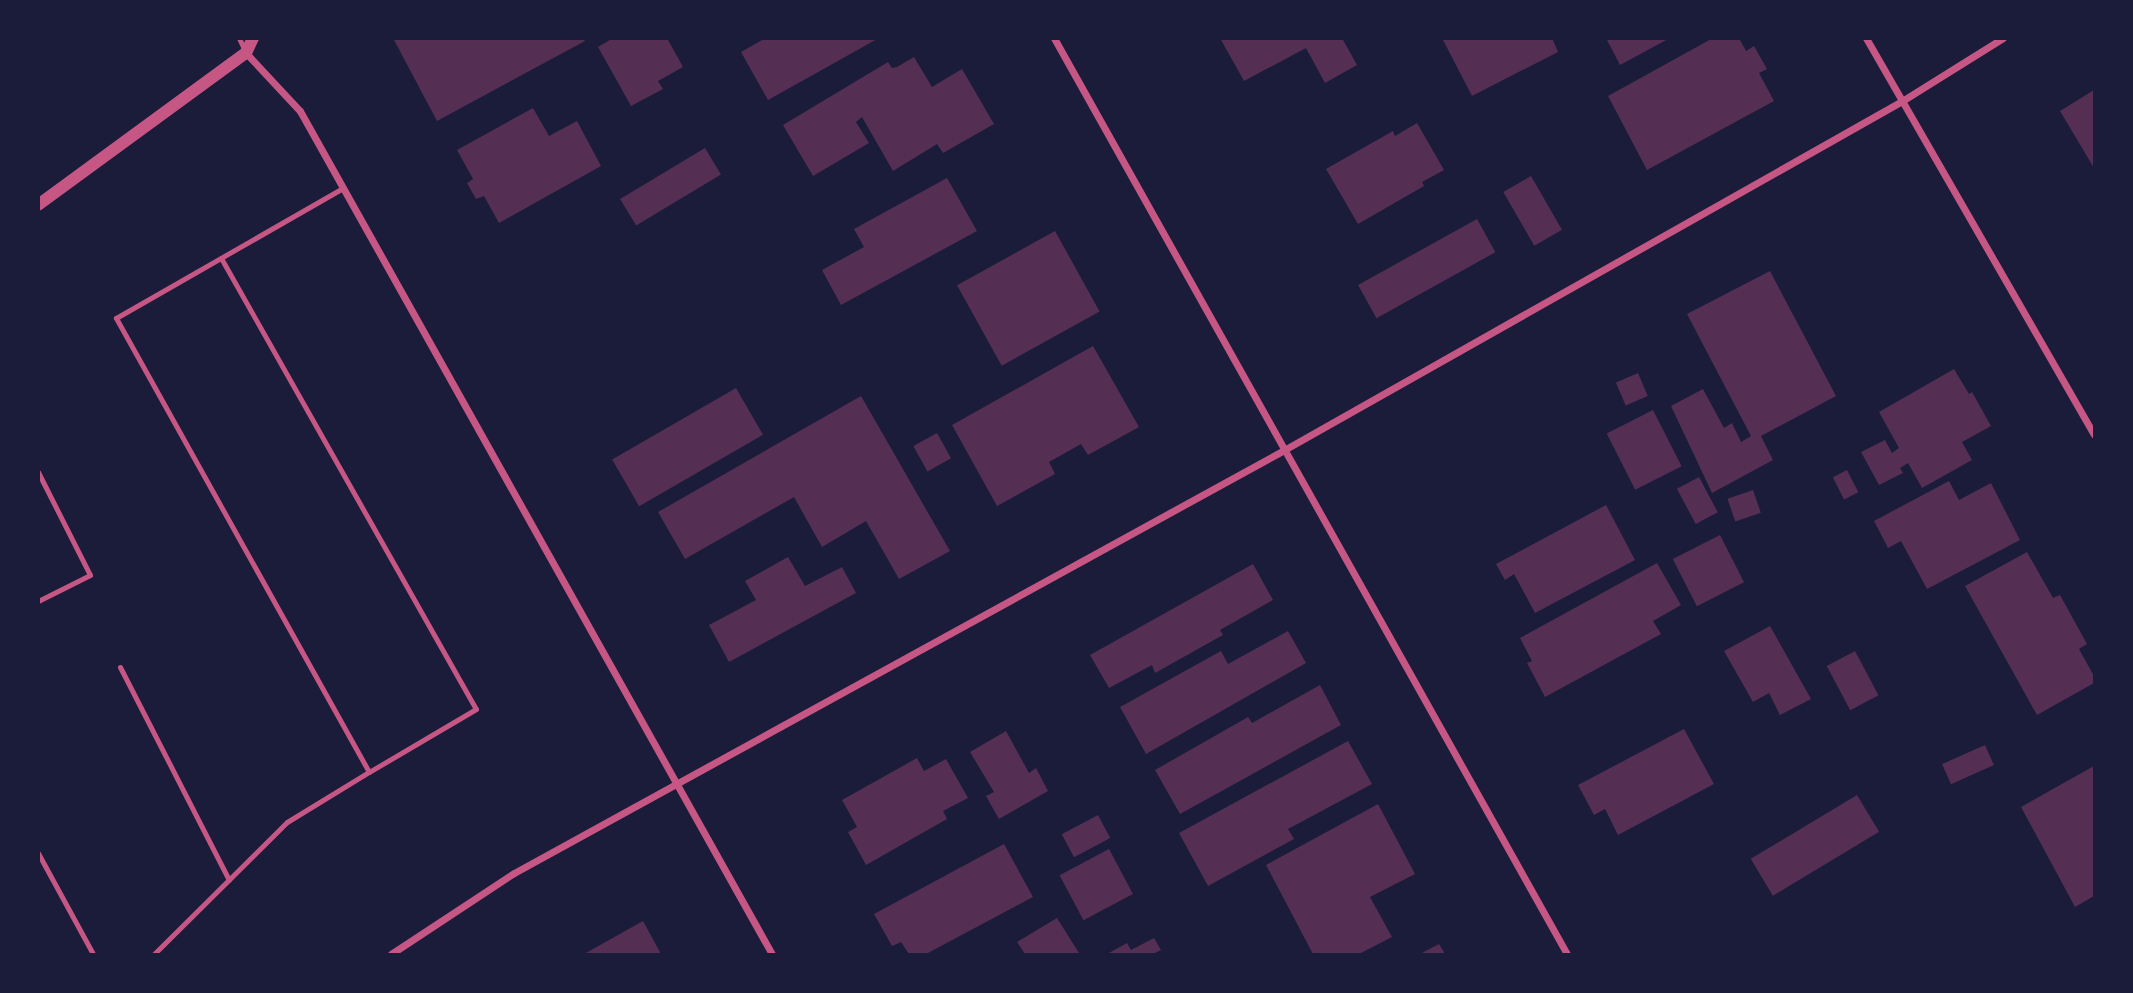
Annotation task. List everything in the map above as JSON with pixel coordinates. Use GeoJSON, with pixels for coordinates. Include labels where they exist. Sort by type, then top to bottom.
{"type":"FeatureCollection","features":[{"type":"Feature","properties":{"kind":"street"},"geometry":{"type":"LineString","coordinates":[[38,205],[246,53],[253,38]]}},
{"type":"Feature","properties":{"kind":"street"},"geometry":{"type":"LineString","coordinates":[[1054,38],[1567,954]]}},
{"type":"Feature","properties":{"kind":"street"},"geometry":{"type":"LineString","coordinates":[[1866,38],[2095,434]]}},
{"type":"Feature","properties":{"kind":"street"},"geometry":{"type":"LineString","coordinates":[[391,954],[514,873],[1284,450],[1902,101],[2003,38]]}},
{"type":"Feature","properties":{"kind":"street"},"geometry":{"type":"LineString","coordinates":[[246,53],[300,111],[772,954]]}},
{"type":"Feature","properties":{"kind":"lane"},"geometry":{"type":"LineString","coordinates":[[239,38],[246,53]]}},
{"type":"Feature","properties":{"kind":"lane"},"geometry":{"type":"LineString","coordinates":[[343,188],[116,318],[369,772]]}},
{"type":"Feature","properties":{"kind":"lane"},"geometry":{"type":"LineString","coordinates":[[154,954],[287,822],[476,709],[221,258]]}},
{"type":"Feature","properties":{"kind":"lane"},"geometry":{"type":"LineString","coordinates":[[38,472],[90,575],[38,601]]}},
{"type":"Feature","properties":{"kind":"lane"},"geometry":{"type":"LineString","coordinates":[[120,667],[229,880]]}},
{"type":"Feature","properties":{"kind":"lane"},"geometry":{"type":"LineString","coordinates":[[38,853],[93,954]]}},
{"type":"Feature","properties":{"kind":"building"},"geometry":{"type":"Polygon","coordinates":[[[393,38],[583,38],[585,41],[437,121],[393,38]]]}},
{"type":"Feature","properties":{"kind":"building"},"geometry":{"type":"Polygon","coordinates":[[[613,38],[667,38],[683,67],[658,81],[663,89],[631,106],[598,47],[613,38]]]}},
{"type":"Feature","properties":{"kind":"building"},"geometry":{"type":"Polygon","coordinates":[[[766,38],[879,38],[768,100],[741,52],[766,38]]]}},
{"type":"Feature","properties":{"kind":"building"},"geometry":{"type":"Polygon","coordinates":[[[1220,38],[1342,38],[1357,65],[1325,83],[1306,48],[1244,81],[1220,38]]]}},
{"type":"Feature","properties":{"kind":"building"},"geometry":{"type":"Polygon","coordinates":[[[1442,38],[1552,38],[1558,52],[1472,96],[1442,38]]]}},
{"type":"Feature","properties":{"kind":"building"},"geometry":{"type":"Polygon","coordinates":[[[1606,38],[1670,38],[1620,65],[1606,38]]]}},
{"type":"Feature","properties":{"kind":"building"},"geometry":{"type":"Polygon","coordinates":[[[1713,38],[1739,38],[1746,51],[1754,46],[1767,69],[1759,73],[1774,101],[1647,170],[1608,96],[1713,38]]]}},
{"type":"Feature","properties":{"kind":"building"},"geometry":{"type":"Polygon","coordinates":[[[914,57],[932,87],[962,69],[994,124],[943,153],[937,144],[893,171],[862,117],[856,122],[869,143],[813,176],[783,125],[888,62],[892,68],[914,57]]]}},
{"type":"Feature","properties":{"kind":"building"},"geometry":{"type":"Polygon","coordinates":[[[2094,90],[2094,168],[2060,111],[2094,90]]]}},
{"type":"Feature","properties":{"kind":"building"},"geometry":{"type":"Polygon","coordinates":[[[533,108],[549,136],[577,121],[601,166],[499,223],[484,196],[476,199],[467,183],[473,179],[457,150],[533,108]]]}},
{"type":"Feature","properties":{"kind":"building"},"geometry":{"type":"Polygon","coordinates":[[[1417,123],[1444,170],[1422,182],[1424,186],[1358,224],[1326,169],[1393,131],[1395,136],[1417,123]]]}},
{"type":"Feature","properties":{"kind":"building"},"geometry":{"type":"Polygon","coordinates":[[[705,148],[721,175],[636,226],[620,199],[705,148]]]}},
{"type":"Feature","properties":{"kind":"building"},"geometry":{"type":"Polygon","coordinates":[[[1531,176],[1562,230],[1534,246],[1503,192],[1531,176]]]}},
{"type":"Feature","properties":{"kind":"building"},"geometry":{"type":"Polygon","coordinates":[[[947,178],[977,231],[841,305],[822,270],[864,247],[854,229],[947,178]]]}},
{"type":"Feature","properties":{"kind":"building"},"geometry":{"type":"Polygon","coordinates":[[[1477,219],[1495,252],[1376,318],[1358,285],[1477,219]]]}},
{"type":"Feature","properties":{"kind":"building"},"geometry":{"type":"Polygon","coordinates":[[[1055,231],[1100,311],[1002,366],[957,285],[1055,231]]]}},
{"type":"Feature","properties":{"kind":"building"},"geometry":{"type":"Polygon","coordinates":[[[1770,271],[1836,396],[1761,436],[1773,460],[1712,493],[1671,406],[1703,389],[1724,428],[1732,423],[1741,442],[1751,436],[1687,314],[1770,271]]]}},
{"type":"Feature","properties":{"kind":"building"},"geometry":{"type":"Polygon","coordinates":[[[1093,346],[1139,427],[1088,455],[1081,444],[1049,462],[1055,474],[997,506],[952,425],[1093,346]]]}},
{"type":"Feature","properties":{"kind":"building"},"geometry":{"type":"Polygon","coordinates":[[[1954,369],[1969,394],[1972,392],[1991,426],[1962,442],[1972,460],[1922,488],[1908,463],[1900,468],[1903,473],[1879,485],[1861,452],[1885,440],[1892,453],[1899,448],[1879,412],[1954,369]]]}},
{"type":"Feature","properties":{"kind":"building"},"geometry":{"type":"Polygon","coordinates":[[[1638,373],[1648,396],[1626,405],[1616,382],[1638,373]]]}},
{"type":"Feature","properties":{"kind":"building"},"geometry":{"type":"Polygon","coordinates":[[[736,388],[763,435],[639,506],[612,459],[736,388]]]}},
{"type":"Feature","properties":{"kind":"building"},"geometry":{"type":"Polygon","coordinates":[[[861,396],[950,551],[899,579],[866,521],[822,547],[794,497],[685,559],[658,512],[861,396]]]}},
{"type":"Feature","properties":{"kind":"building"},"geometry":{"type":"Polygon","coordinates":[[[1653,410],[1682,466],[1635,490],[1607,434],[1653,410]]]}},
{"type":"Feature","properties":{"kind":"building"},"geometry":{"type":"Polygon","coordinates":[[[937,433],[951,458],[927,471],[913,446],[937,433]]]}},
{"type":"Feature","properties":{"kind":"building"},"geometry":{"type":"Polygon","coordinates":[[[1847,470],[1858,492],[1844,500],[1833,477],[1847,470]]]}},
{"type":"Feature","properties":{"kind":"building"},"geometry":{"type":"Polygon","coordinates":[[[1699,477],[1718,512],[1696,524],[1677,489],[1699,477]]]}},
{"type":"Feature","properties":{"kind":"building"},"geometry":{"type":"Polygon","coordinates":[[[1949,481],[1959,500],[1991,483],[2020,540],[1927,589],[1901,541],[1888,548],[1874,521],[1949,481]]]}},
{"type":"Feature","properties":{"kind":"building"},"geometry":{"type":"Polygon","coordinates":[[[1753,490],[1761,513],[1735,521],[1727,499],[1753,490]]]}},
{"type":"Feature","properties":{"kind":"building"},"geometry":{"type":"Polygon","coordinates":[[[1606,505],[1635,560],[1535,613],[1514,574],[1505,580],[1496,564],[1606,505]]]}},
{"type":"Feature","properties":{"kind":"building"},"geometry":{"type":"Polygon","coordinates":[[[1720,535],[1744,582],[1697,606],[1673,559],[1720,535]]]}},
{"type":"Feature","properties":{"kind":"building"},"geometry":{"type":"Polygon","coordinates":[[[2027,552],[2053,598],[2060,595],[2087,644],[2079,649],[2094,676],[2094,683],[2037,715],[1965,586],[2027,552]]]}},
{"type":"Feature","properties":{"kind":"building"},"geometry":{"type":"Polygon","coordinates":[[[788,557],[805,586],[842,567],[856,593],[729,662],[709,625],[756,600],[745,581],[788,557]]]}},
{"type":"Feature","properties":{"kind":"building"},"geometry":{"type":"Polygon","coordinates":[[[1657,563],[1681,605],[1653,621],[1661,634],[1545,697],[1527,663],[1532,661],[1520,638],[1657,563]]]}},
{"type":"Feature","properties":{"kind":"building"},"geometry":{"type":"Polygon","coordinates":[[[1253,564],[1273,600],[1220,630],[1223,635],[1155,673],[1152,665],[1109,688],[1090,655],[1253,564]]]}},
{"type":"Feature","properties":{"kind":"building"},"geometry":{"type":"Polygon","coordinates":[[[1770,626],[1811,699],[1780,715],[1769,693],[1753,702],[1724,651],[1770,626]]]}},
{"type":"Feature","properties":{"kind":"building"},"geometry":{"type":"Polygon","coordinates":[[[1288,631],[1306,663],[1146,754],[1120,707],[1221,651],[1228,664],[1288,631]]]}},
{"type":"Feature","properties":{"kind":"building"},"geometry":{"type":"Polygon","coordinates":[[[1855,651],[1878,695],[1850,710],[1827,666],[1855,651]]]}},
{"type":"Feature","properties":{"kind":"building"},"geometry":{"type":"Polygon","coordinates":[[[1320,685],[1341,725],[1180,814],[1155,770],[1248,717],[1252,723],[1320,685]]]}},
{"type":"Feature","properties":{"kind":"building"},"geometry":{"type":"Polygon","coordinates":[[[1684,729],[1714,784],[1618,835],[1605,809],[1594,815],[1578,785],[1684,729]]]}},
{"type":"Feature","properties":{"kind":"building"},"geometry":{"type":"Polygon","coordinates":[[[1006,731],[1029,773],[1036,768],[1048,791],[999,819],[986,796],[994,792],[970,752],[1006,731]]]}},
{"type":"Feature","properties":{"kind":"building"},"geometry":{"type":"Polygon","coordinates":[[[1348,741],[1372,784],[1288,829],[1294,839],[1208,886],[1179,833],[1348,741]]]}},
{"type":"Feature","properties":{"kind":"building"},"geometry":{"type":"Polygon","coordinates":[[[1985,745],[1994,765],[1951,784],[1942,764],[1985,745]]]}},
{"type":"Feature","properties":{"kind":"building"},"geometry":{"type":"Polygon","coordinates":[[[917,758],[924,771],[946,759],[968,798],[943,811],[947,819],[866,865],[848,832],[857,827],[842,800],[917,758]]]}},
{"type":"Feature","properties":{"kind":"building"},"geometry":{"type":"Polygon","coordinates":[[[2094,766],[2094,896],[2075,907],[2021,807],[2094,766]]]}},
{"type":"Feature","properties":{"kind":"building"},"geometry":{"type":"Polygon","coordinates":[[[1857,795],[1879,832],[1773,896],[1751,859],[1857,795]]]}},
{"type":"Feature","properties":{"kind":"building"},"geometry":{"type":"Polygon","coordinates":[[[1378,804],[1415,874],[1370,897],[1392,937],[1359,954],[1313,954],[1266,865],[1378,804]]]}},
{"type":"Feature","properties":{"kind":"building"},"geometry":{"type":"Polygon","coordinates":[[[1098,815],[1110,838],[1074,857],[1062,834],[1098,815]]]}},
{"type":"Feature","properties":{"kind":"building"},"geometry":{"type":"Polygon","coordinates":[[[1004,844],[1033,897],[926,954],[909,954],[901,942],[892,946],[874,914],[1004,844]]]}},
{"type":"Feature","properties":{"kind":"building"},"geometry":{"type":"Polygon","coordinates":[[[1109,849],[1133,894],[1083,920],[1060,875],[1109,849]]]}},
{"type":"Feature","properties":{"kind":"building"},"geometry":{"type":"Polygon","coordinates":[[[1057,918],[1079,953],[1025,954],[1017,942],[1057,918]]]}},
{"type":"Feature","properties":{"kind":"building"},"geometry":{"type":"Polygon","coordinates":[[[643,921],[661,954],[584,954],[643,921]]]}},
{"type":"Feature","properties":{"kind":"building"},"geometry":{"type":"Polygon","coordinates":[[[1154,938],[1161,950],[1153,954],[1107,954],[1127,943],[1131,950],[1154,938]]]}},
{"type":"Feature","properties":{"kind":"building"},"geometry":{"type":"Polygon","coordinates":[[[1439,944],[1445,954],[1420,954],[1439,944]]]}}]}
